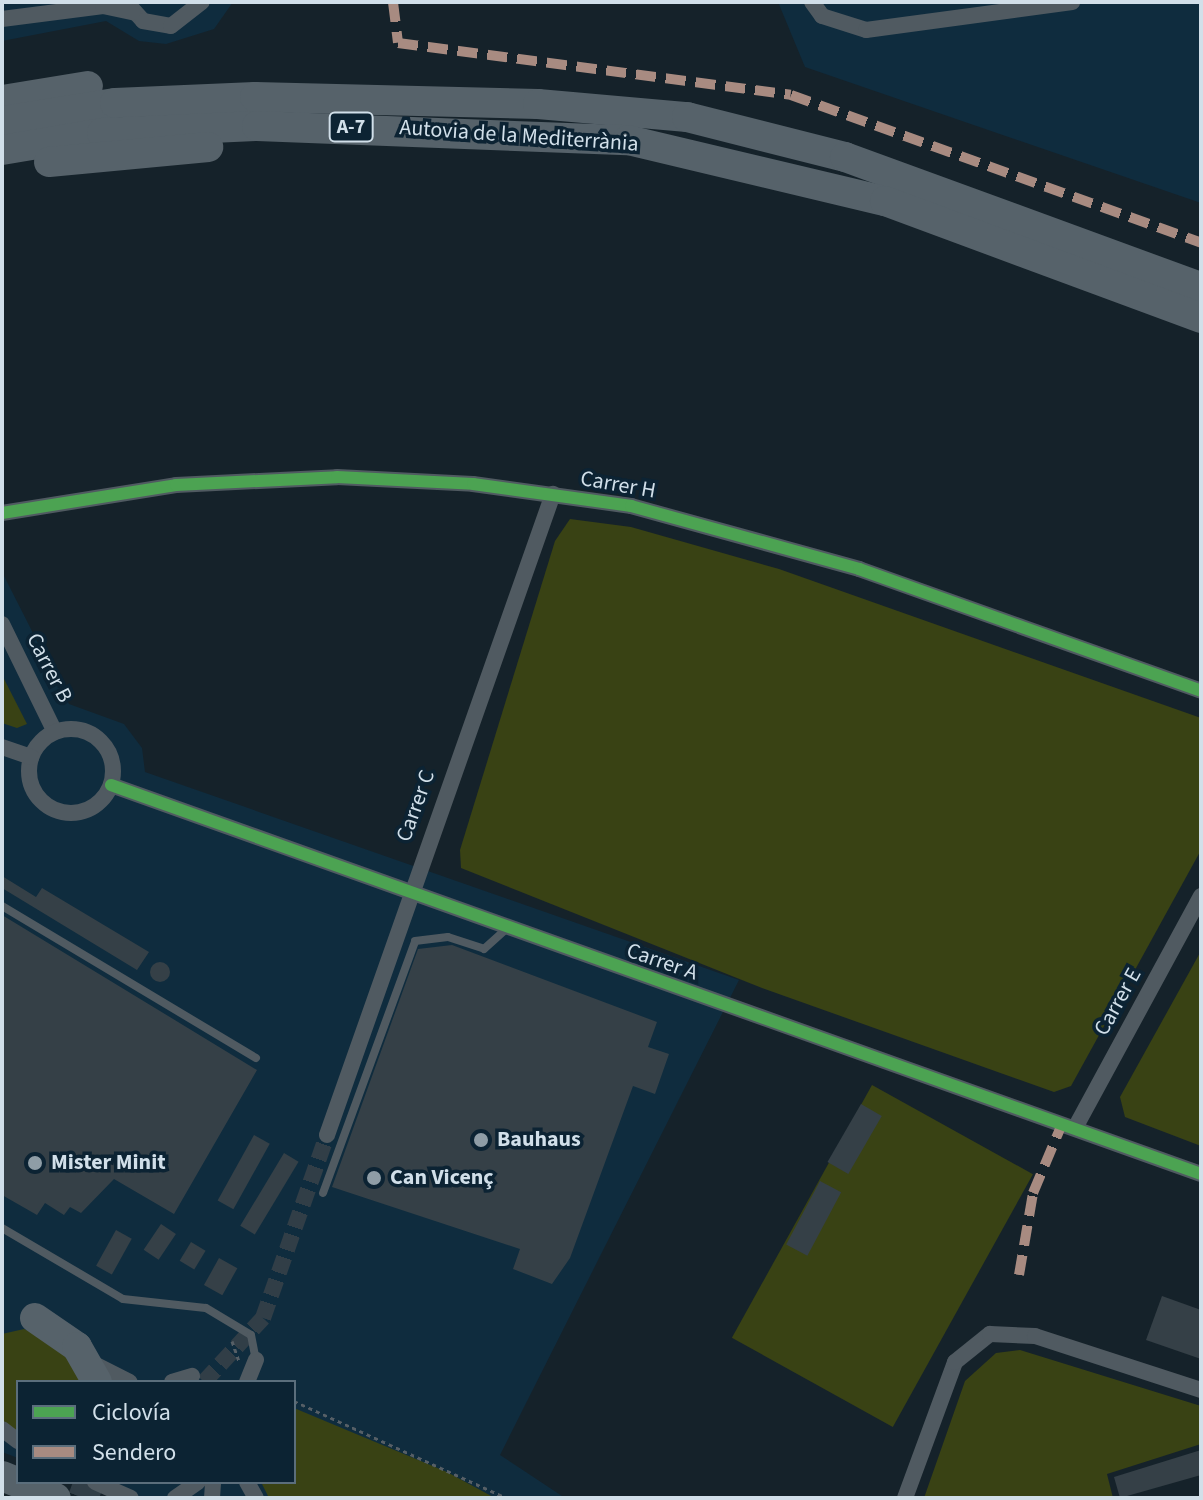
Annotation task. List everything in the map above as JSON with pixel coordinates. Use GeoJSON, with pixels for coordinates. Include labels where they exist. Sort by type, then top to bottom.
{"type":"FeatureCollection","features":[{"type":"Feature","properties":{"kind":"highway"},"geometry":{"type":"LineString","coordinates":[[2,100],[107,83],[223,79],[535,92],[593,97],[615,108]]}},
{"type":"Feature","properties":{"kind":"highway","name":"Autovia de la Mediterrània"},"geometry":{"type":"LineString","coordinates":[[2,121],[192,98],[615,108],[778,136],[1201,287]]}},
{"type":"Feature","properties":{"kind":"highway","name":"Autovia de la Mediterrània"},"geometry":{"type":"LineString","coordinates":[[2,150],[102,133],[257,126],[567,135],[701,153],[885,201],[1201,318]]}},
{"type":"Feature","properties":{"kind":"highway"},"geometry":{"type":"LineString","coordinates":[[2,171],[117,153],[231,147],[457,144],[665,158],[701,153]]}},
{"type":"Feature","properties":{"kind":"highway"},"geometry":{"type":"LineString","coordinates":[[35,1318],[91,1370]]}},
{"type":"Feature","properties":{"kind":"highway"},"geometry":{"type":"LineString","coordinates":[[22,1484],[56,1498]]}},
{"type":"Feature","properties":{"kind":"street"},"geometry":{"type":"LineString","coordinates":[[75,10],[91,2]]}},
{"type":"Feature","properties":{"kind":"street"},"geometry":{"type":"LineString","coordinates":[[2,19],[129,7],[171,26],[202,2]]}},
{"type":"Feature","properties":{"kind":"street"},"geometry":{"type":"LineString","coordinates":[[812,2],[822,16],[866,30],[1072,2]]}},
{"type":"Feature","properties":{"kind":"street","name":"Carrer H"},"geometry":{"type":"LineString","coordinates":[[2,513],[176,485],[337,477],[553,494],[736,529],[1201,691]]}},
{"type":"Feature","properties":{"kind":"street","name":"Carrer C"},"geometry":{"type":"LineString","coordinates":[[327,1135],[408,893],[553,494]]}},
{"type":"Feature","properties":{"kind":"street","name":"Carrer B"},"geometry":{"type":"LineString","coordinates":[[2,624],[55,732]]}},
{"type":"Feature","properties":{"kind":"street"},"geometry":{"type":"LineString","coordinates":[[55,732],[98,738],[112,760],[111,785],[90,809],[60,812],[35,792],[31,757],[55,732]]}},
{"type":"Feature","properties":{"kind":"street"},"geometry":{"type":"LineString","coordinates":[[2,747],[31,757]]}},
{"type":"Feature","properties":{"kind":"street","name":"Carrer A"},"geometry":{"type":"LineString","coordinates":[[111,785],[1201,1174]]}},
{"type":"Feature","properties":{"kind":"street","name":"Carrer E"},"geometry":{"type":"LineString","coordinates":[[1075,1128],[1201,896]]}},
{"type":"Feature","properties":{"kind":"street"},"geometry":{"type":"LineString","coordinates":[[905,1498],[955,1362],[990,1334],[1035,1336],[1201,1390]]}},
{"type":"Feature","properties":{"kind":"street"},"geometry":{"type":"LineString","coordinates":[[241,1379],[256,1360]]}},
{"type":"Feature","properties":{"kind":"street"},"geometry":{"type":"LineString","coordinates":[[91,1370],[124,1380]]}},
{"type":"Feature","properties":{"kind":"street"},"geometry":{"type":"LineString","coordinates":[[179,1380],[192,1376]]}},
{"type":"Feature","properties":{"kind":"street"},"geometry":{"type":"LineString","coordinates":[[100,1484],[131,1498]]}},
{"type":"Feature","properties":{"kind":"street"},"geometry":{"type":"LineString","coordinates":[[175,1498],[195,1484]]}},
{"type":"Feature","properties":{"kind":"lane"},"geometry":{"type":"LineString","coordinates":[[2,906],[256,1058]]}},
{"type":"Feature","properties":{"kind":"lane"},"geometry":{"type":"LineString","coordinates":[[323,1193],[415,941],[448,937],[484,949],[507,928]]}},
{"type":"Feature","properties":{"kind":"lane"},"geometry":{"type":"LineString","coordinates":[[2,1228],[123,1299],[206,1308],[251,1335],[256,1360]]}},
{"type":"Feature","properties":{"kind":"path"},"geometry":{"type":"LineString","coordinates":[[232,1341],[241,1379]]}},
{"type":"Feature","properties":{"kind":"path"},"geometry":{"type":"LineString","coordinates":[[296,1402],[507,1498]]}},
{"type":"Feature","properties":{"kind":"shaded area"},"geometry":{"type":"Polygon","coordinates":[[[2,2],[233,2],[214,29],[166,44],[139,41],[106,21],[2,41],[2,2]]]}},
{"type":"Feature","properties":{"kind":"shaded area"},"geometry":{"type":"Polygon","coordinates":[[[778,2],[1201,2],[1201,203],[805,67],[778,2]]]}},
{"type":"Feature","properties":{"kind":"shaded area"},"geometry":{"type":"Polygon","coordinates":[[[2,572],[69,704],[124,724],[142,748],[145,772],[739,980],[500,1455],[565,1498],[116,1498],[82,1484],[296,1484],[296,1380],[16,1380],[16,1457],[2,1452],[2,572]]]}},
{"type":"Feature","properties":{"kind":"green space"},"geometry":{"type":"Polygon","coordinates":[[[570,519],[631,527],[779,569],[1201,718],[1201,850],[1071,1086],[1054,1092],[762,988],[461,868],[460,850],[555,541],[570,519]]]}},
{"type":"Feature","properties":{"kind":"green space"},"geometry":{"type":"Polygon","coordinates":[[[2,675],[27,724],[17,728],[2,723],[2,675]]]}},
{"type":"Feature","properties":{"kind":"green space"},"geometry":{"type":"Polygon","coordinates":[[[1201,951],[1201,1146],[1125,1117],[1120,1097],[1201,951]]]}},
{"type":"Feature","properties":{"kind":"green space"},"geometry":{"type":"Polygon","coordinates":[[[872,1085],[1033,1174],[893,1427],[732,1338],[872,1085]]]}},
{"type":"Feature","properties":{"kind":"green space"},"geometry":{"type":"Polygon","coordinates":[[[24,1329],[60,1345],[84,1380],[16,1380],[16,1432],[2,1420],[2,1334],[24,1329]]]}},
{"type":"Feature","properties":{"kind":"green space"},"geometry":{"type":"Polygon","coordinates":[[[1020,1350],[1201,1406],[1201,1444],[1107,1474],[1113,1498],[924,1498],[965,1381],[996,1353],[1020,1350]]]}},
{"type":"Feature","properties":{"kind":"green space"},"geometry":{"type":"Polygon","coordinates":[[[296,1409],[447,1472],[495,1498],[269,1498],[262,1484],[296,1484],[296,1409]]]}},
{"type":"Feature","properties":{"kind":"building"},"geometry":{"type":"Polygon","coordinates":[[[2,876],[36,897],[42,888],[149,952],[137,970],[2,888],[2,876]]]}},
{"type":"Feature","properties":{"kind":"building"},"geometry":{"type":"Polygon","coordinates":[[[2,915],[257,1070],[174,1214],[114,1179],[81,1213],[70,1207],[64,1215],[45,1203],[37,1215],[2,1195],[2,915]]]}},
{"type":"Feature","properties":{"kind":"building","name":"Bauhaus"},"geometry":{"type":"Polygon","coordinates":[[[452,945],[657,1022],[648,1047],[669,1054],[655,1094],[633,1086],[570,1258],[552,1284],[513,1269],[520,1249],[332,1187],[418,949],[452,945]]]}},
{"type":"Feature","properties":{"kind":"building"},"geometry":{"type":"Polygon","coordinates":[[[160,962],[167,965],[170,972],[167,979],[160,982],[153,979],[150,972],[153,965],[160,962]]]}},
{"type":"Feature","properties":{"kind":"building"},"geometry":{"type":"Polygon","coordinates":[[[861,1104],[882,1116],[848,1174],[828,1162],[861,1104]]]}},
{"type":"Feature","properties":{"kind":"building"},"geometry":{"type":"Polygon","coordinates":[[[254,1135],[270,1144],[233,1209],[218,1201],[254,1135]]]}},
{"type":"Feature","properties":{"kind":"building"},"geometry":{"type":"Polygon","coordinates":[[[284,1153],[299,1162],[255,1235],[240,1226],[284,1153]]]}},
{"type":"Feature","properties":{"kind":"building"},"geometry":{"type":"Polygon","coordinates":[[[820,1181],[841,1192],[807,1256],[786,1245],[820,1181]]]}},
{"type":"Feature","properties":{"kind":"building"},"geometry":{"type":"Polygon","coordinates":[[[161,1224],[176,1234],[159,1260],[144,1250],[161,1224]]]}},
{"type":"Feature","properties":{"kind":"building"},"geometry":{"type":"Polygon","coordinates":[[[116,1230],[132,1239],[112,1275],[96,1266],[116,1230]]]}},
{"type":"Feature","properties":{"kind":"building"},"geometry":{"type":"Polygon","coordinates":[[[191,1242],[206,1251],[194,1270],[180,1261],[191,1242]]]}},
{"type":"Feature","properties":{"kind":"building"},"geometry":{"type":"Polygon","coordinates":[[[219,1258],[237,1268],[222,1295],[204,1285],[219,1258]]]}},
{"type":"Feature","properties":{"kind":"building"},"geometry":{"type":"Polygon","coordinates":[[[1162,1296],[1201,1310],[1201,1359],[1146,1340],[1162,1296]]]}},
{"type":"Feature","properties":{"kind":"building"},"geometry":{"type":"Polygon","coordinates":[[[1201,1450],[1201,1475],[1120,1498],[1114,1477],[1201,1450]]]}},
{"type":"Feature","properties":{"kind":"tunnel"},"geometry":{"type":"LineString","coordinates":[[206,1380],[263,1318],[327,1135]]}},
{"type":"Feature","properties":{"kind":"tunnel"},"geometry":{"type":"LineString","coordinates":[[83,1498],[88,1484]]}},
{"type":"Feature","properties":{"kind":"marked path"},"geometry":{"type":"LineString","coordinates":[[393,2],[398,43],[791,95],[1201,243]]}},
{"type":"Feature","properties":{"kind":"marked path"},"geometry":{"type":"LineString","coordinates":[[1019,1275],[1033,1193],[1062,1124]]}},
{"type":"Feature","properties":{"kind":"cycle path"},"geometry":{"type":"LineString","coordinates":[[2,513],[176,485],[337,477],[473,484],[631,506],[859,569],[1201,691]]}},
{"type":"Feature","properties":{"kind":"cycle path"},"geometry":{"type":"LineString","coordinates":[[111,785],[1201,1174]]}},
{"type":"Feature","properties":{"kind":"place","name":"Bauhaus"},"geometry":{"type":"Point","coordinates":[481,1140]}},
{"type":"Feature","properties":{"kind":"place","name":"Mister Minit"},"geometry":{"type":"Point","coordinates":[35,1163]}},
{"type":"Feature","properties":{"kind":"place","name":"Can Vicenç"},"geometry":{"type":"Point","coordinates":[374,1178]}}]}
